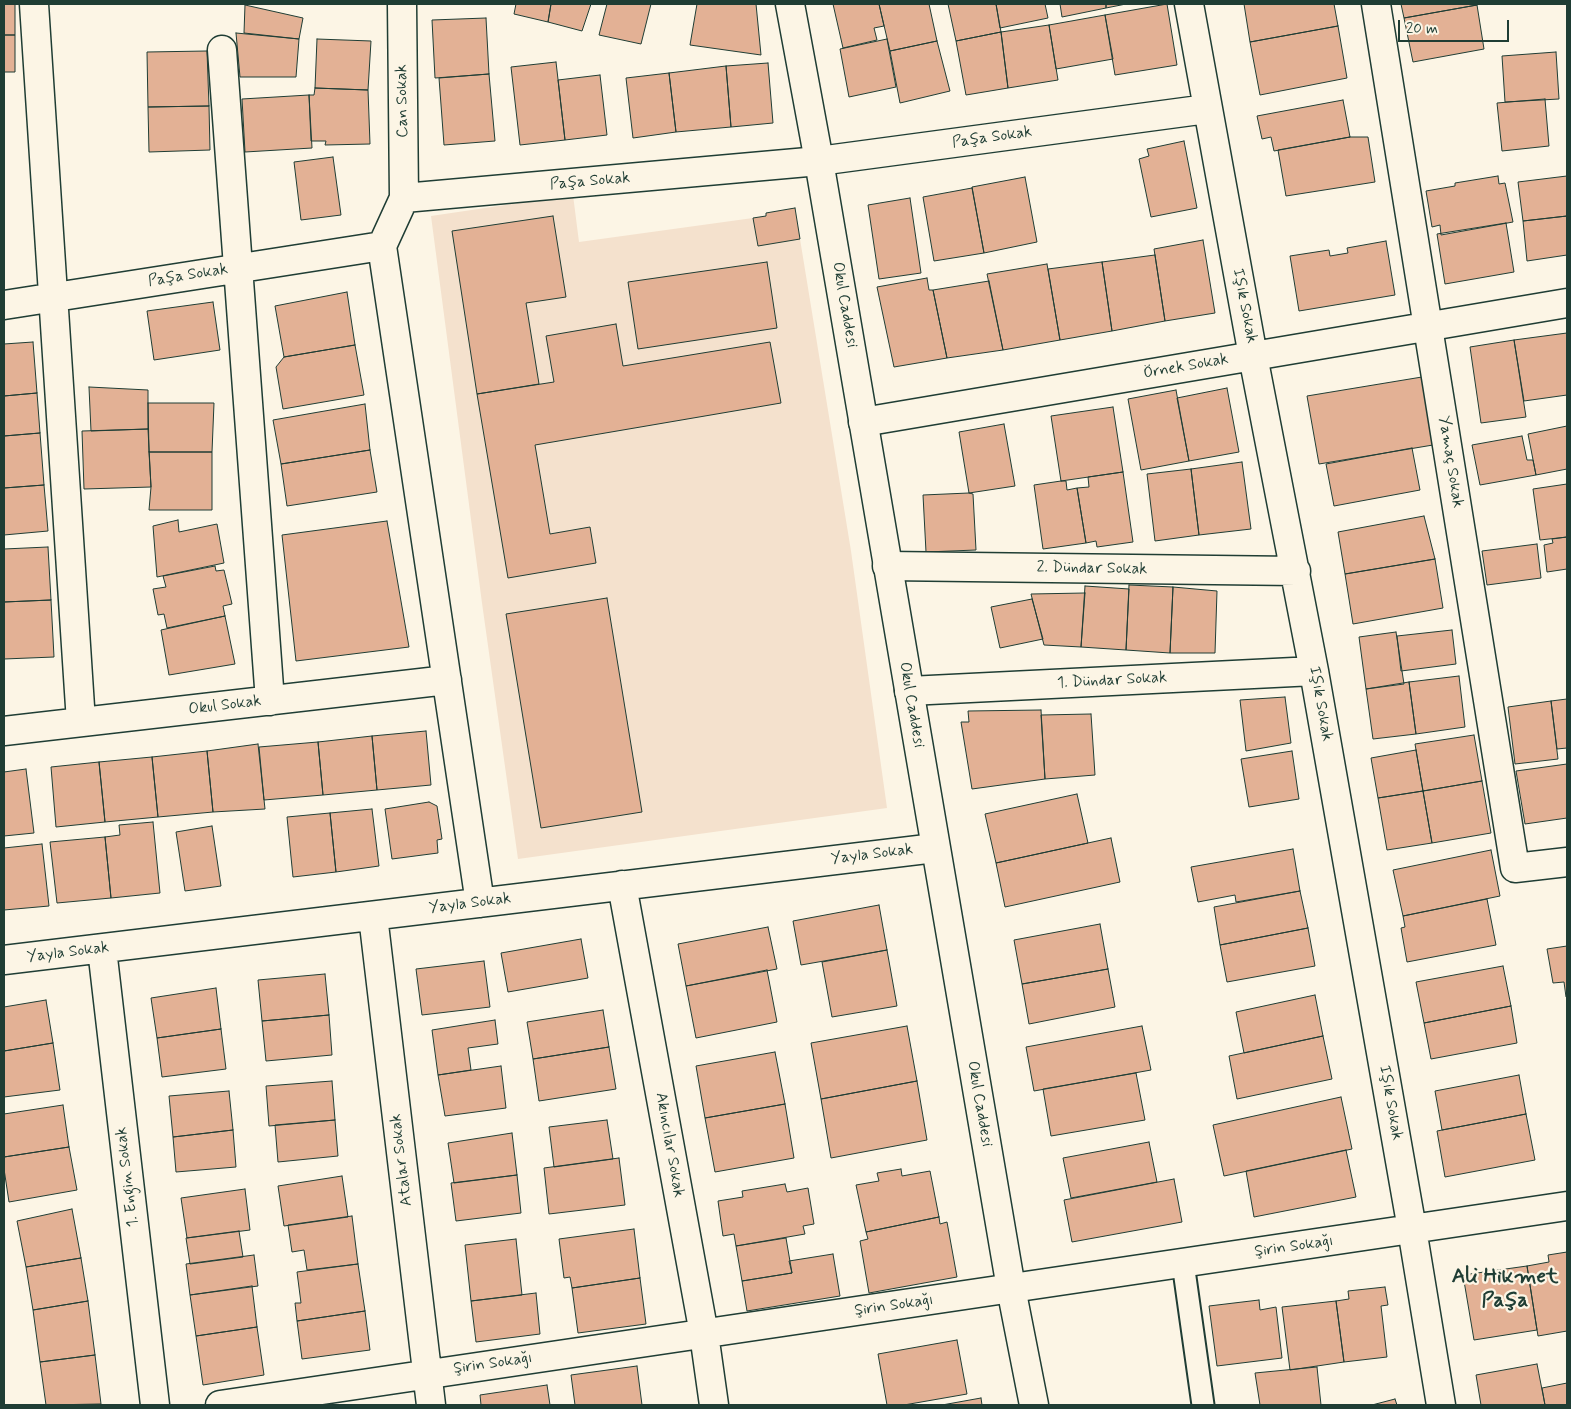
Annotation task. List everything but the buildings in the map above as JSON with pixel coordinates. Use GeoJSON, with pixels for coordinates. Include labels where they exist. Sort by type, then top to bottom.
{"type":"FeatureCollection","features":[{"type":"Feature","properties":{"kind":"street"},"geometry":{"type":"LineString","coordinates":[[34,4],[81,722]]}},
{"type":"Feature","properties":{"kind":"street","name":"Can Sokak"},"geometry":{"type":"LineString","coordinates":[[402,4],[404,198]]}},
{"type":"Feature","properties":{"kind":"street","name":"Okul Caddesi"},"geometry":{"type":"LineString","coordinates":[[790,4],[819,161],[1011,1288],[1034,1405]]}},
{"type":"Feature","properties":{"kind":"street","name":"Işık Sokak"},"geometry":{"type":"LineString","coordinates":[[1189,4],[1253,356],[1314,671],[1441,1405]]}},
{"type":"Feature","properties":{"kind":"street","name":"Yamaç Sokak"},"geometry":{"type":"LineString","coordinates":[[1376,4],[1515,868],[1567,862]]}},
{"type":"Feature","properties":{"kind":"street"},"geometry":{"type":"LineString","coordinates":[[222,50],[270,701]]}},
{"type":"Feature","properties":{"kind":"street","name":"Paşa Sokak"},"geometry":{"type":"LineString","coordinates":[[404,198],[819,161],[1207,109]]}},
{"type":"Feature","properties":{"kind":"street"},"geometry":{"type":"LineString","coordinates":[[404,198],[382,246],[480,903]]}},
{"type":"Feature","properties":{"kind":"street","name":"Paşa Sokak"},"geometry":{"type":"LineString","coordinates":[[4,305],[382,246]]}},
{"type":"Feature","properties":{"kind":"street","name":"Örnek Sokak"},"geometry":{"type":"LineString","coordinates":[[863,422],[1567,303]]}},
{"type":"Feature","properties":{"kind":"street","name":"2. Dündar Sokak"},"geometry":{"type":"LineString","coordinates":[[888,566],[1296,571]]}},
{"type":"Feature","properties":{"kind":"street","name":"1. Dündar Sokak"},"geometry":{"type":"LineString","coordinates":[[909,691],[1314,671]]}},
{"type":"Feature","properties":{"kind":"street","name":"Okul Sokak"},"geometry":{"type":"LineString","coordinates":[[4,731],[447,680]]}},
{"type":"Feature","properties":{"kind":"street","name":"Yayla Sokak"},"geometry":{"type":"LineString","coordinates":[[4,960],[935,848]]}},
{"type":"Feature","properties":{"kind":"street","name":"Akıncılar Sokak"},"geometry":{"type":"LineString","coordinates":[[622,885],[704,1334],[714,1405]]}},
{"type":"Feature","properties":{"kind":"street","name":"Atalar Sokak"},"geometry":{"type":"LineString","coordinates":[[373,916],[430,1405]]}},
{"type":"Feature","properties":{"kind":"street","name":"1. Engin Sokak"},"geometry":{"type":"LineString","coordinates":[[102,948],[155,1405]]}},
{"type":"Feature","properties":{"kind":"street","name":"Şirin Sokağı"},"geometry":{"type":"LineString","coordinates":[[220,1405],[1567,1206]]}},
{"type":"Feature","properties":{"kind":"lane"},"geometry":{"type":"LineString","coordinates":[[1183,1263],[1204,1405]]}},
{"type":"Feature","properties":{"kind":"shaded area"},"geometry":{"type":"Polygon","coordinates":[[[573,195],[579,242],[753,218],[758,246],[800,239],[851,551],[887,808],[518,859],[431,216],[573,195]]]}},
{"type":"Feature","properties":{"kind":"district","name":"Ali Hikmet Paşa"},"geometry":{"type":"Point","coordinates":[1505,1290]}}]}
